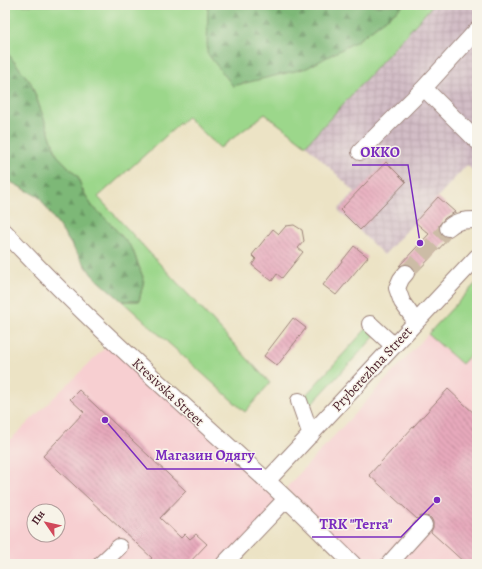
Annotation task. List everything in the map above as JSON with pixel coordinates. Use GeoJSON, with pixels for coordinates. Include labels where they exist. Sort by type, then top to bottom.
{"type":"FeatureCollection","features":[{"type":"Feature","properties":{"kind":"street"},"geometry":{"type":"LineString","coordinates":[[360,152],[424,88],[477,30]]}},
{"type":"Feature","properties":{"kind":"street"},"geometry":{"type":"LineString","coordinates":[[424,88],[477,141]]}},
{"type":"Feature","properties":{"kind":"street"},"geometry":{"type":"LineString","coordinates":[[448,228],[453,223],[466,220],[477,220]]}},
{"type":"Feature","properties":{"kind":"street","name":"Kresivska Street"},"geometry":{"type":"LineString","coordinates":[[8,241],[31,260],[113,340],[267,481],[353,564]]}},
{"type":"Feature","properties":{"kind":"street","name":"Pryberezhna Street"},"geometry":{"type":"LineString","coordinates":[[267,481],[477,257]]}},
{"type":"Feature","properties":{"kind":"street"},"geometry":{"type":"LineString","coordinates":[[406,273],[401,279],[397,288],[402,302],[416,322]]}},
{"type":"Feature","properties":{"kind":"street"},"geometry":{"type":"LineString","coordinates":[[370,324],[394,346]]}},
{"type":"Feature","properties":{"kind":"street"},"geometry":{"type":"LineString","coordinates":[[300,401],[311,435]]}},
{"type":"Feature","properties":{"kind":"street"},"geometry":{"type":"LineString","coordinates":[[224,564],[286,499]]}},
{"type":"Feature","properties":{"kind":"street"},"geometry":{"type":"LineString","coordinates":[[389,564],[424,525]]}},
{"type":"Feature","properties":{"kind":"street"},"geometry":{"type":"LineString","coordinates":[[101,564],[119,546]]}},
{"type":"Feature","properties":{"kind":"shaded area"},"geometry":{"type":"Polygon","coordinates":[[[433,5],[477,5],[477,175],[467,165],[384,255],[338,210],[355,192],[306,145],[433,5]]]}},
{"type":"Feature","properties":{"kind":"shaded area"},"geometry":{"type":"Polygon","coordinates":[[[428,334],[462,364],[477,348],[477,564],[365,564],[286,488],[428,334]]]}},
{"type":"Feature","properties":{"kind":"shaded area"},"geometry":{"type":"Polygon","coordinates":[[[113,340],[286,499],[224,564],[5,564],[5,445],[113,340]]]}},
{"type":"Feature","properties":{"kind":"green space"},"geometry":{"type":"Polygon","coordinates":[[[5,5],[208,5],[209,16],[357,41],[404,5],[433,5],[306,145],[265,114],[220,148],[187,117],[98,197],[270,383],[245,412],[122,301],[139,301],[144,280],[132,248],[108,221],[92,206],[82,189],[78,177],[57,155],[31,83],[5,50],[5,5]]]}},
{"type":"Feature","properties":{"kind":"green space"},"geometry":{"type":"Polygon","coordinates":[[[208,5],[404,5],[357,41],[307,68],[233,86],[207,53],[208,5]]]}},
{"type":"Feature","properties":{"kind":"green space"},"geometry":{"type":"Polygon","coordinates":[[[5,50],[31,83],[57,155],[78,177],[82,189],[92,206],[108,221],[132,248],[144,280],[139,301],[122,301],[92,275],[39,197],[5,179],[5,50]]]}},
{"type":"Feature","properties":{"kind":"green space"},"geometry":{"type":"Polygon","coordinates":[[[477,282],[477,348],[462,364],[428,334],[477,282]]]}},
{"type":"Feature","properties":{"kind":"green space"},"geometry":{"type":"Polygon","coordinates":[[[367,328],[375,336],[308,408],[305,396],[367,328]]]}},
{"type":"Feature","properties":{"kind":"building"},"geometry":{"type":"Polygon","coordinates":[[[386,162],[406,182],[360,230],[340,210],[386,162]]]}},
{"type":"Feature","properties":{"kind":"building"},"geometry":{"type":"Polygon","coordinates":[[[438,197],[455,212],[445,218],[439,225],[441,234],[445,237],[450,237],[415,274],[415,269],[412,265],[407,264],[399,266],[429,234],[415,222],[438,197]]]}},
{"type":"Feature","properties":{"kind":"building"},"geometry":{"type":"Polygon","coordinates":[[[294,225],[302,230],[304,241],[298,248],[303,252],[282,278],[277,274],[272,281],[252,265],[256,259],[252,255],[273,229],[279,234],[286,226],[294,225]]]}},
{"type":"Feature","properties":{"kind":"building"},"geometry":{"type":"Polygon","coordinates":[[[354,246],[368,257],[336,295],[323,285],[354,246]]]}},
{"type":"Feature","properties":{"kind":"building"},"geometry":{"type":"Polygon","coordinates":[[[293,318],[306,328],[277,366],[264,356],[293,318]]]}},
{"type":"Feature","properties":{"kind":"building"},"geometry":{"type":"Polygon","coordinates":[[[448,389],[477,416],[477,564],[466,564],[431,532],[433,522],[431,518],[421,516],[417,519],[369,475],[448,389]]]}},
{"type":"Feature","properties":{"kind":"building"},"geometry":{"type":"Polygon","coordinates":[[[79,390],[186,491],[160,518],[181,538],[185,534],[190,539],[196,534],[207,544],[188,564],[146,564],[152,558],[43,456],[84,412],[70,399],[79,390]]]}},
{"type":"Feature","properties":{"kind":"tunnel"},"geometry":{"type":"LineString","coordinates":[[406,273],[448,228]]}},
{"type":"Feature","properties":{"kind":"place","name":"OKKO"},"geometry":{"type":"Point","coordinates":[420,243]}},
{"type":"Feature","properties":{"kind":"place","name":"Магазин Одягу"},"geometry":{"type":"Point","coordinates":[105,420]}},
{"type":"Feature","properties":{"kind":"place","name":"TRK \"Terra\""},"geometry":{"type":"Point","coordinates":[437,500]}}]}
